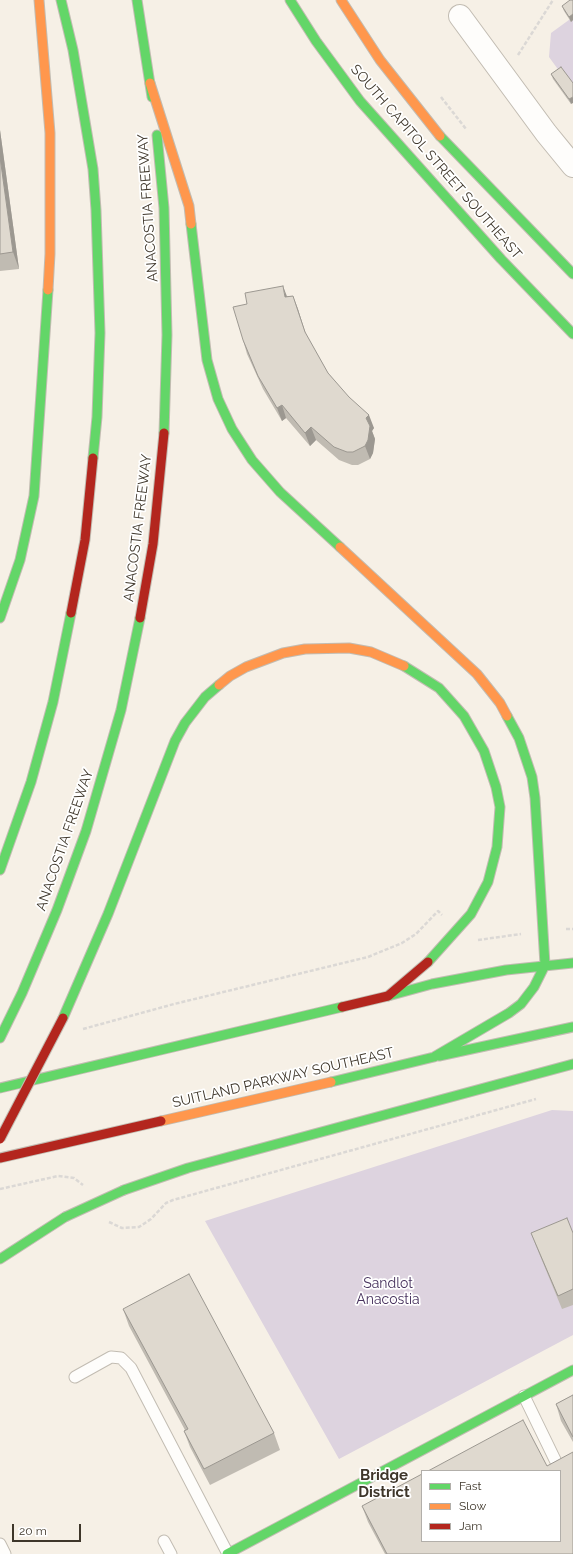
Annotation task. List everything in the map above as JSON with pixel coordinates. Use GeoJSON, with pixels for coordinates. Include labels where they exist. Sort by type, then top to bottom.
{"type":"FeatureCollection","features":[{"type":"Feature","properties":{"kind":"main road"},"geometry":{"type":"LineString","coordinates":[[0,618],[20,560],[34,496],[37,465],[50,254],[51,175],[50,133],[39,0]]}},
{"type":"Feature","properties":{"kind":"main road"},"geometry":{"type":"LineString","coordinates":[[0,870],[31,782],[53,702],[62,662],[85,540],[97,417],[100,333],[96,210],[90,153],[73,50],[61,0]]}},
{"type":"Feature","properties":{"kind":"main road","name":"ANACOSTIA FREEWAY"},"geometry":{"type":"LineString","coordinates":[[2,1034],[22,993],[70,878],[98,790],[110,750],[130,669],[153,544],[165,419],[168,293],[164,208],[150,83],[137,0]]}},
{"type":"Feature","properties":{"kind":"main road","name":"SOUTH CAPITOL STREET SOUTHEAST"},"geometry":{"type":"LineString","coordinates":[[290,0],[316,41],[360,101],[496,254],[573,334]]}},
{"type":"Feature","properties":{"kind":"main road"},"geometry":{"type":"LineString","coordinates":[[341,0],[380,60],[444,140],[522,223],[573,274]]}},
{"type":"Feature","properties":{"kind":"main road"},"geometry":{"type":"LineString","coordinates":[[150,83],[189,206],[197,287],[207,360],[218,399],[232,429],[252,460],[280,492],[477,674],[500,703],[519,738],[528,764],[535,798],[545,965],[534,987],[521,1004],[509,1013],[434,1057]]}},
{"type":"Feature","properties":{"kind":"main road"},"geometry":{"type":"LineString","coordinates":[[0,1139],[63,1018],[91,957],[166,761],[185,723],[205,697],[230,676],[246,667],[283,653],[313,648],[349,648],[371,652],[407,667],[434,685],[452,701],[475,733],[491,768],[500,807],[497,847],[489,876],[481,897],[460,928],[435,956],[388,996]]}},
{"type":"Feature","properties":{"kind":"main road"},"geometry":{"type":"LineString","coordinates":[[0,1088],[469,976],[545,965],[573,963]]}},
{"type":"Feature","properties":{"kind":"main road","name":"SUITLAND PARKWAY SOUTHEAST"},"geometry":{"type":"LineString","coordinates":[[0,1158],[225,1107],[434,1057],[573,1027]]}},
{"type":"Feature","properties":{"kind":"main road"},"geometry":{"type":"LineString","coordinates":[[0,1259],[65,1217],[124,1190],[188,1168],[573,1064]]}},
{"type":"Feature","properties":{"kind":"main road"},"geometry":{"type":"LineString","coordinates":[[228,1554],[573,1370]]}},
{"type":"Feature","properties":{"kind":"street"},"geometry":{"type":"LineString","coordinates":[[460,16],[546,133],[573,166]]}},
{"type":"Feature","properties":{"kind":"lane"},"geometry":{"type":"LineString","coordinates":[[75,1378],[111,1357],[121,1358],[131,1368],[228,1554]]}},
{"type":"Feature","properties":{"kind":"lane"},"geometry":{"type":"LineString","coordinates":[[524,1396],[560,1470]]}},
{"type":"Feature","properties":{"kind":"lane"},"geometry":{"type":"LineString","coordinates":[[164,1541],[171,1554]]}},
{"type":"Feature","properties":{"kind":"lane"},"geometry":{"type":"LineString","coordinates":[[0,1544],[5,1554]]}},
{"type":"Feature","properties":{"kind":"path"},"geometry":{"type":"LineString","coordinates":[[516,61],[518,54],[553,0]]}},
{"type":"Feature","properties":{"kind":"path"},"geometry":{"type":"LineString","coordinates":[[439,96],[468,132]]}},
{"type":"Feature","properties":{"kind":"path"},"geometry":{"type":"LineString","coordinates":[[80,1030],[174,1004],[368,957],[402,943],[416,934],[438,911],[447,918]]}},
{"type":"Feature","properties":{"kind":"path"},"geometry":{"type":"LineString","coordinates":[[565,929],[573,929]]}},
{"type":"Feature","properties":{"kind":"path"},"geometry":{"type":"LineString","coordinates":[[473,939],[475,941],[528,933]]}},
{"type":"Feature","properties":{"kind":"green space"},"geometry":{"type":"Polygon","coordinates":[[[573,17],[573,90],[549,57],[551,33],[573,17]]]}},
{"type":"Feature","properties":{"kind":"green space","name":"Sandlot Anacostia"},"geometry":{"type":"Polygon","coordinates":[[[552,1110],[573,1111],[573,1335],[339,1459],[205,1221],[552,1110]]]}},
{"type":"Feature","properties":{"kind":"building"},"geometry":{"type":"Polygon","coordinates":[[[570,0],[573,0],[573,14],[569,17],[562,6],[570,0]]]}},
{"type":"Feature","properties":{"kind":"building"},"geometry":{"type":"Polygon","coordinates":[[[561,67],[573,83],[573,97],[569,99],[551,74],[561,67]]]}},
{"type":"Feature","properties":{"kind":"building"},"geometry":{"type":"Polygon","coordinates":[[[0,157],[13,252],[0,254],[0,157]]]}},
{"type":"Feature","properties":{"kind":"building"},"geometry":{"type":"Polygon","coordinates":[[[283,286],[285,297],[293,296],[305,332],[328,373],[349,397],[369,415],[366,418],[370,426],[368,440],[365,446],[353,452],[347,452],[334,447],[311,427],[305,433],[282,405],[277,408],[258,376],[243,340],[233,307],[247,304],[245,293],[283,286]]]}},
{"type":"Feature","properties":{"kind":"building"},"geometry":{"type":"Polygon","coordinates":[[[567,1218],[573,1233],[573,1289],[558,1296],[531,1233],[567,1218]]]}},
{"type":"Feature","properties":{"kind":"building"},"geometry":{"type":"Polygon","coordinates":[[[189,1274],[274,1433],[204,1469],[184,1431],[188,1429],[123,1309],[189,1274]]]}},
{"type":"Feature","properties":{"kind":"building"},"geometry":{"type":"Polygon","coordinates":[[[573,1395],[573,1437],[556,1404],[573,1395]]]}},
{"type":"Feature","properties":{"kind":"building"},"geometry":{"type":"Polygon","coordinates":[[[523,1420],[547,1466],[573,1452],[573,1554],[387,1554],[362,1506],[421,1475],[421,1542],[561,1542],[561,1470],[430,1470],[523,1420]]]}},
{"type":"Feature","properties":{"kind":"traffic: fast"},"geometry":{"type":"LineString","coordinates":[[61,0],[73,50],[93,169],[96,210],[100,333],[97,417],[93,458]]}},
{"type":"Feature","properties":{"kind":"traffic: fast"},"geometry":{"type":"LineString","coordinates":[[137,0],[152,97]]}},
{"type":"Feature","properties":{"kind":"traffic: fast"},"geometry":{"type":"LineString","coordinates":[[290,0],[316,41],[360,101],[501,259],[573,334]]}},
{"type":"Feature","properties":{"kind":"traffic: fast"},"geometry":{"type":"LineString","coordinates":[[157,135],[164,208],[167,335],[164,433]]}},
{"type":"Feature","properties":{"kind":"traffic: fast"},"geometry":{"type":"LineString","coordinates":[[440,136],[573,274]]}},
{"type":"Feature","properties":{"kind":"traffic: fast"},"geometry":{"type":"LineString","coordinates":[[191,224],[207,360],[218,399],[232,429],[252,460],[280,492],[340,547]]}},
{"type":"Feature","properties":{"kind":"traffic: fast"},"geometry":{"type":"LineString","coordinates":[[0,618],[20,560],[34,496],[48,290]]}},
{"type":"Feature","properties":{"kind":"traffic: fast"},"geometry":{"type":"LineString","coordinates":[[0,870],[31,782],[53,702],[71,613]]}},
{"type":"Feature","properties":{"kind":"traffic: fast"},"geometry":{"type":"LineString","coordinates":[[0,1038],[22,993],[57,910],[86,831],[121,710],[140,618]]}},
{"type":"Feature","properties":{"kind":"traffic: fast"},"geometry":{"type":"LineString","coordinates":[[404,666],[439,688],[464,716],[484,751],[496,787],[500,807],[497,847],[488,882],[471,914],[428,962]]}},
{"type":"Feature","properties":{"kind":"traffic: fast"},"geometry":{"type":"LineString","coordinates":[[63,1018],[108,914],[175,741],[185,723],[205,697],[219,685]]}},
{"type":"Feature","properties":{"kind":"traffic: fast"},"geometry":{"type":"LineString","coordinates":[[331,1082],[434,1057],[509,1013],[521,1004],[534,987],[545,965],[535,798],[532,777],[519,738],[507,716]]}},
{"type":"Feature","properties":{"kind":"traffic: fast"},"geometry":{"type":"LineString","coordinates":[[388,996],[432,984],[506,970],[573,963]]}},
{"type":"Feature","properties":{"kind":"traffic: fast"},"geometry":{"type":"LineString","coordinates":[[0,1088],[342,1007]]}},
{"type":"Feature","properties":{"kind":"traffic: fast"},"geometry":{"type":"LineString","coordinates":[[439,1056],[573,1027]]}},
{"type":"Feature","properties":{"kind":"traffic: fast"},"geometry":{"type":"LineString","coordinates":[[124,1190],[188,1168],[573,1064]]}},
{"type":"Feature","properties":{"kind":"traffic: fast"},"geometry":{"type":"LineString","coordinates":[[65,1217],[124,1190]]}},
{"type":"Feature","properties":{"kind":"traffic: fast"},"geometry":{"type":"LineString","coordinates":[[0,1259],[65,1217]]}},
{"type":"Feature","properties":{"kind":"traffic: fast"},"geometry":{"type":"LineString","coordinates":[[227,1554],[573,1370]]}},
{"type":"Feature","properties":{"kind":"traffic: slow"},"geometry":{"type":"LineString","coordinates":[[39,0],[50,133],[50,254],[48,290]]}},
{"type":"Feature","properties":{"kind":"traffic: slow"},"geometry":{"type":"LineString","coordinates":[[341,0],[380,60],[440,136]]}},
{"type":"Feature","properties":{"kind":"traffic: slow"},"geometry":{"type":"LineString","coordinates":[[150,83],[189,206],[191,224]]}},
{"type":"Feature","properties":{"kind":"traffic: slow"},"geometry":{"type":"LineString","coordinates":[[340,547],[477,674],[500,703],[507,716]]}},
{"type":"Feature","properties":{"kind":"traffic: slow"},"geometry":{"type":"LineString","coordinates":[[219,685],[230,676],[246,667],[283,653],[305,649],[349,648],[371,652],[404,666]]}},
{"type":"Feature","properties":{"kind":"traffic: slow"},"geometry":{"type":"LineString","coordinates":[[161,1121],[331,1082]]}},
{"type":"Feature","properties":{"kind":"traffic: jam"},"geometry":{"type":"LineString","coordinates":[[140,618],[153,544],[164,433]]}},
{"type":"Feature","properties":{"kind":"traffic: jam"},"geometry":{"type":"LineString","coordinates":[[71,613],[85,540],[93,458]]}},
{"type":"Feature","properties":{"kind":"traffic: jam"},"geometry":{"type":"LineString","coordinates":[[342,1007],[388,996],[428,962]]}},
{"type":"Feature","properties":{"kind":"traffic: jam"},"geometry":{"type":"LineString","coordinates":[[0,1139],[63,1018]]}},
{"type":"Feature","properties":{"kind":"traffic: jam"},"geometry":{"type":"LineString","coordinates":[[0,1158],[161,1121]]}},
{"type":"Feature","properties":{"kind":"district","name":"Bridge District"},"geometry":{"type":"Point","coordinates":[384,1484]}}]}
